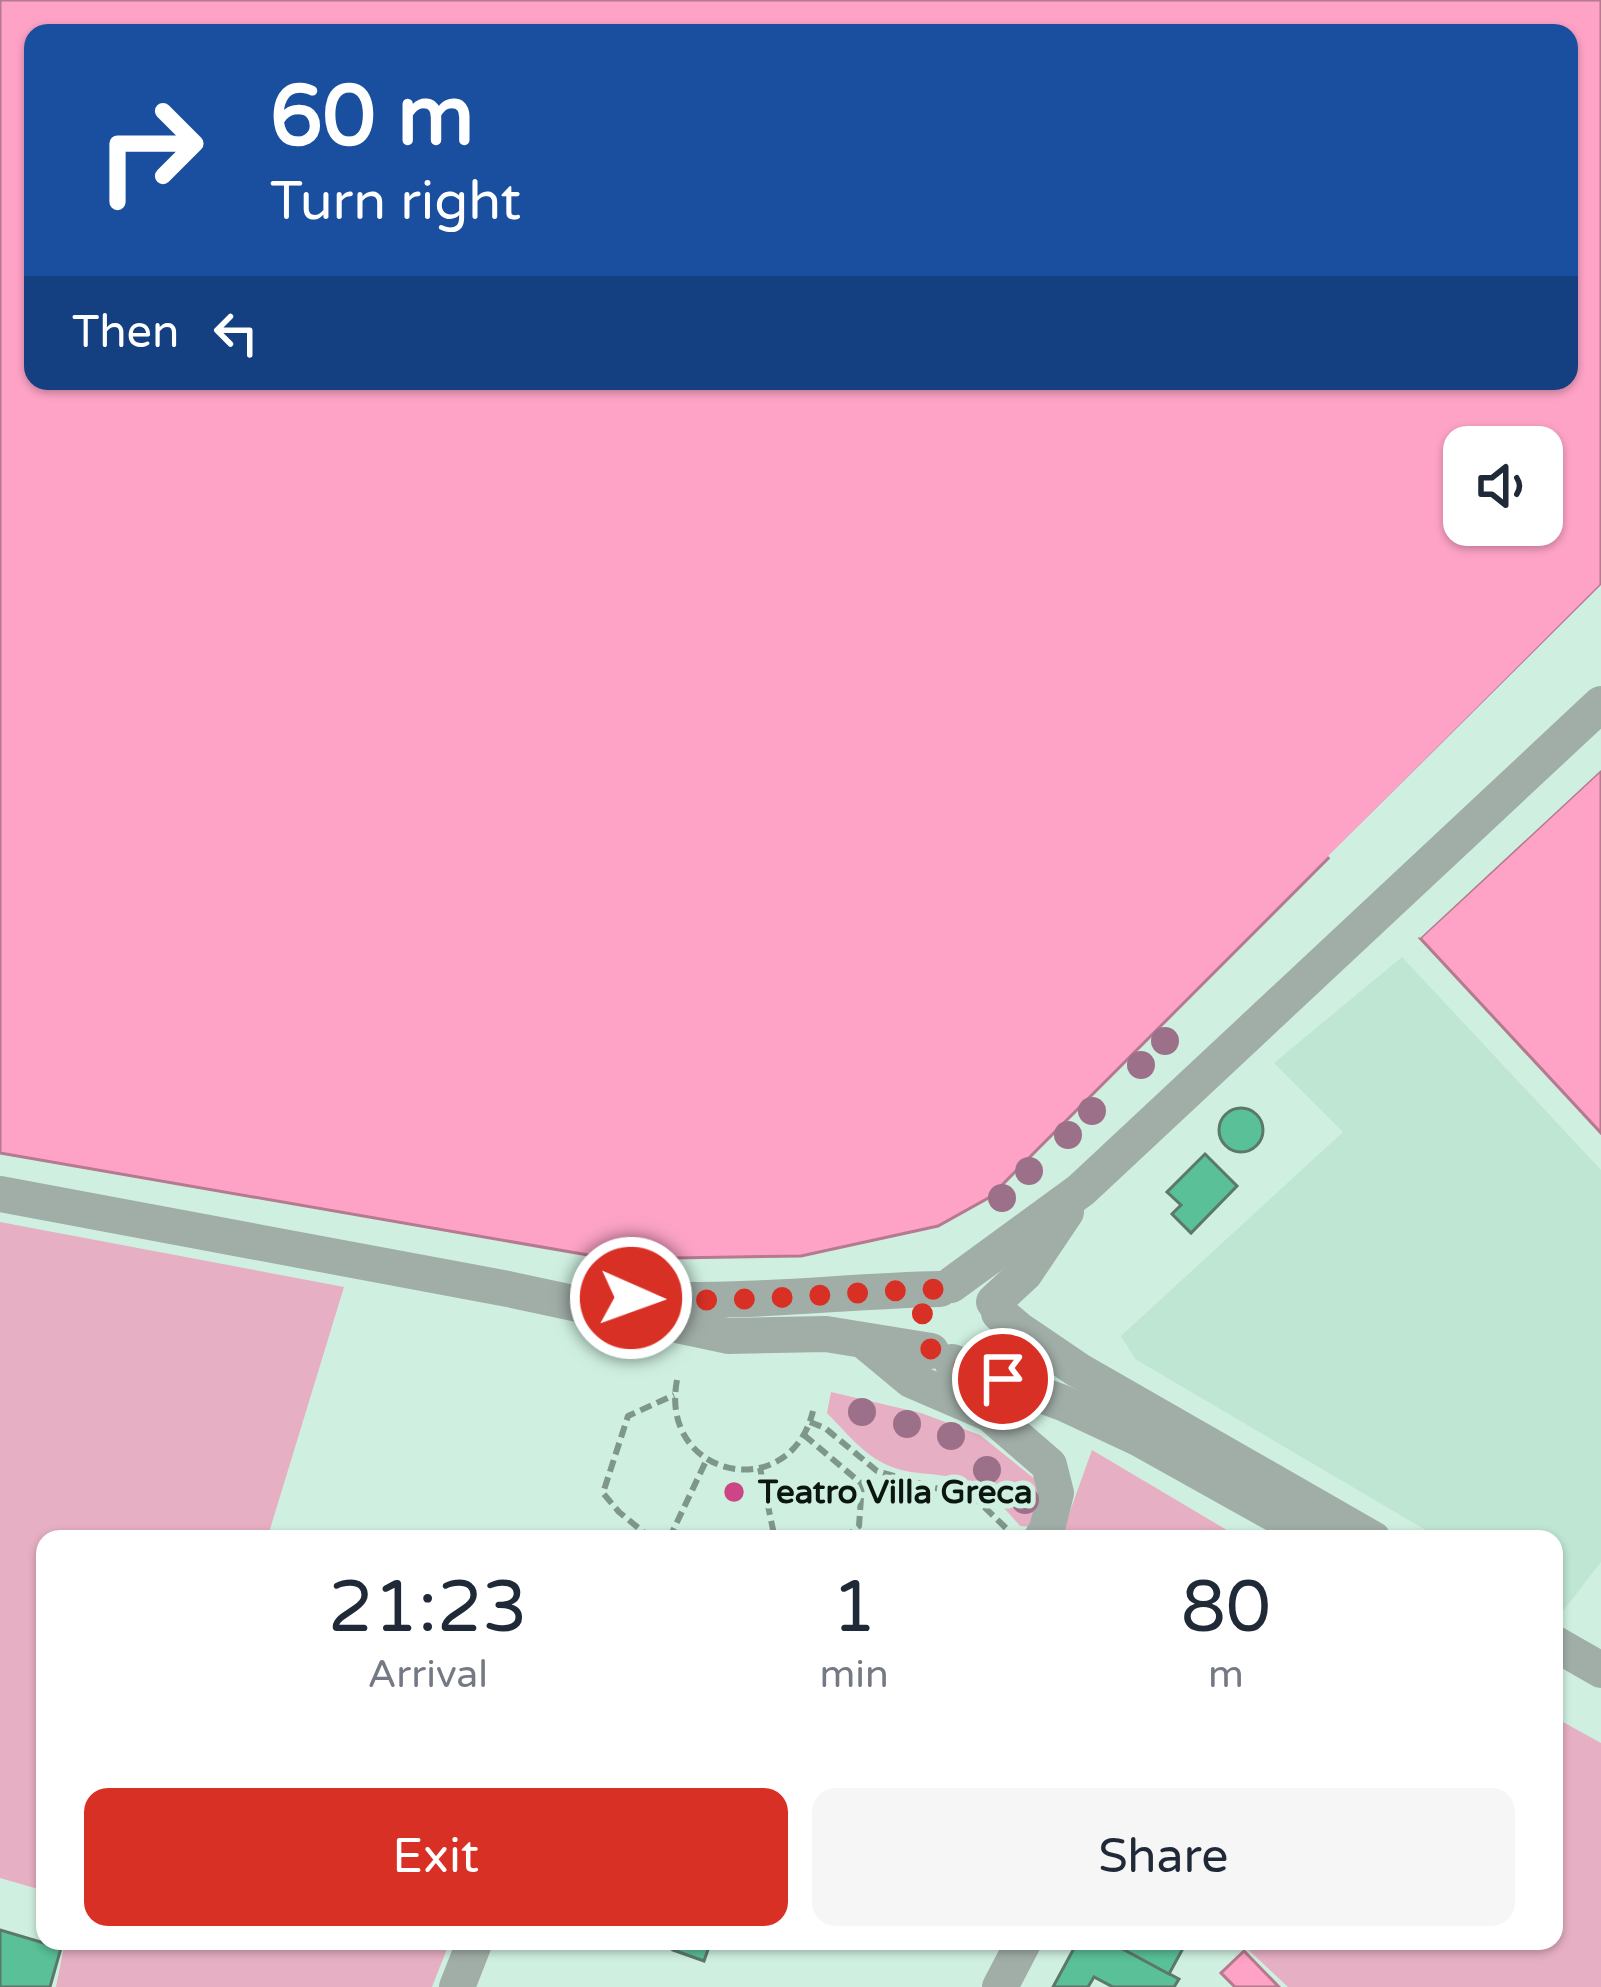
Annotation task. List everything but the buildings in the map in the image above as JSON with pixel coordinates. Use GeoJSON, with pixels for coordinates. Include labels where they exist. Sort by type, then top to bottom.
{"type":"FeatureCollection","features":[{"type":"Feature","properties":{"kind":"street"},"geometry":{"type":"LineString","coordinates":[[1303,1530],[1140,1438],[1063,1402],[942,1357],[921,1329],[921,1318],[931,1297],[1082,1190],[1601,704]]}},
{"type":"Feature","properties":{"kind":"street"},"geometry":{"type":"LineString","coordinates":[[0,1194],[508,1289],[728,1336],[826,1334],[975,1361],[999,1336],[996,1307],[1082,1190]]}},
{"type":"Feature","properties":{"kind":"street"},"geometry":{"type":"LineString","coordinates":[[508,1289],[672,1301],[975,1286],[1019,1330],[1078,1370],[1357,1530]]}},
{"type":"Feature","properties":{"kind":"street"},"geometry":{"type":"LineString","coordinates":[[862,1340],[911,1379],[990,1414],[1049,1465],[1056,1493],[1046,1530]]}},
{"type":"Feature","properties":{"kind":"street"},"geometry":{"type":"LineString","coordinates":[[1563,1648],[1601,1670]]}},
{"type":"Feature","properties":{"kind":"street"},"geometry":{"type":"LineString","coordinates":[[1563,1676],[1601,1697]]}},
{"type":"Feature","properties":{"kind":"street"},"geometry":{"type":"LineString","coordinates":[[457,1987],[471,1950]]}},
{"type":"Feature","properties":{"kind":"street"},"geometry":{"type":"LineString","coordinates":[[1000,1987],[1019,1950]]}},
{"type":"Feature","properties":{"kind":"path"},"geometry":{"type":"LineString","coordinates":[[677,1380],[674,1396],[679,1427],[691,1447],[732,1470],[776,1463],[804,1435],[813,1411]]}},
{"type":"Feature","properties":{"kind":"path"},"geometry":{"type":"LineString","coordinates":[[641,1530],[603,1493],[628,1416],[674,1396]]}},
{"type":"Feature","properties":{"kind":"path"},"geometry":{"type":"LineString","coordinates":[[810,1422],[825,1428],[877,1471],[977,1499],[1006,1530]]}},
{"type":"Feature","properties":{"kind":"path"},"geometry":{"type":"LineString","coordinates":[[804,1435],[862,1484],[860,1526],[855,1530]]}},
{"type":"Feature","properties":{"kind":"path"},"geometry":{"type":"LineString","coordinates":[[672,1530],[707,1460]]}},
{"type":"Feature","properties":{"kind":"path"},"geometry":{"type":"LineString","coordinates":[[760,1468],[773,1530]]}},
{"type":"Feature","properties":{"kind":"shaded area"},"geometry":{"type":"Polygon","coordinates":[[[0,0],[1601,0],[1601,585],[990,1197],[938,1226],[801,1256],[611,1259],[0,1153],[0,0]]]}},
{"type":"Feature","properties":{"kind":"shaded area"},"geometry":{"type":"Polygon","coordinates":[[[1601,770],[1601,1133],[1420,938],[1601,770]]]}},
{"type":"Feature","properties":{"kind":"shaded area"},"geometry":{"type":"Polygon","coordinates":[[[1402,957],[1601,1170],[1601,1562],[1563,1611],[1563,1530],[1426,1530],[1135,1359],[1121,1336],[1343,1132],[1274,1063],[1402,957]]]}},
{"type":"Feature","properties":{"kind":"shaded area"},"geometry":{"type":"Polygon","coordinates":[[[0,1222],[344,1287],[270,1530],[36,1530],[36,1888],[0,1878],[0,1222]]]}},
{"type":"Feature","properties":{"kind":"shaded area"},"geometry":{"type":"Polygon","coordinates":[[[831,1392],[921,1413],[980,1435],[1041,1484],[1034,1527],[1020,1526],[969,1482],[894,1468],[877,1459],[827,1413],[831,1392]]]}},
{"type":"Feature","properties":{"kind":"shaded area"},"geometry":{"type":"Polygon","coordinates":[[[1092,1450],[1227,1530],[1063,1530],[1092,1450]]]}},
{"type":"Feature","properties":{"kind":"shaded area"},"geometry":{"type":"Polygon","coordinates":[[[1563,1722],[1601,1743],[1601,1987],[1288,1987],[1249,1950],[1563,1950],[1563,1722]]]}},
{"type":"Feature","properties":{"kind":"shaded area"},"geometry":{"type":"Polygon","coordinates":[[[63,1950],[446,1950],[432,1987],[56,1987],[63,1950]]]}},
{"type":"Feature","properties":{"kind":"shaded area"},"geometry":{"type":"Polygon","coordinates":[[[1244,1951],[1279,1987],[1235,1987],[1221,1973],[1244,1951]]]}},
{"type":"Feature","properties":{"kind":"pier"},"geometry":{"type":"Polygon","coordinates":[[[1601,585],[1601,593],[1332,860],[1328,856],[1601,585]]]}},
{"type":"Feature","properties":{"kind":"pier"},"geometry":{"type":"Polygon","coordinates":[[[1601,764],[1601,770],[1420,938],[1416,934],[1601,764]]]}},
{"type":"Feature","properties":{"kind":"place","name":"Teatro Villa Greca"},"geometry":{"type":"Point","coordinates":[734,1492]}},
{"type":"Feature","properties":{"kind":"route"},"geometry":{"type":"LineString","coordinates":[[631,1298],[782,1298],[940,1289],[921,1318],[925,1341],[941,1358],[1003,1379]]}}]}
